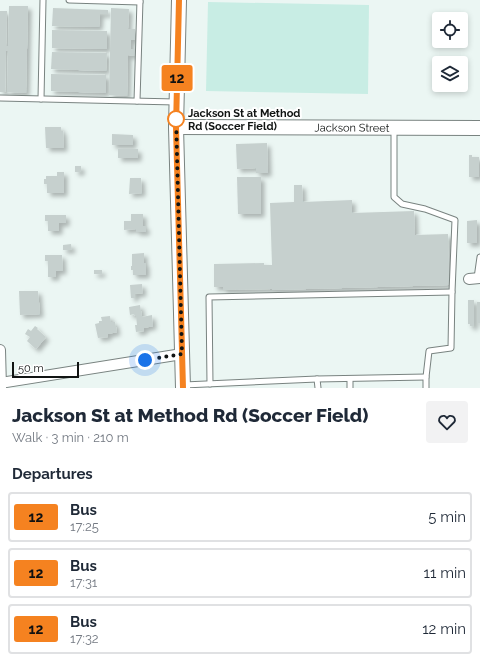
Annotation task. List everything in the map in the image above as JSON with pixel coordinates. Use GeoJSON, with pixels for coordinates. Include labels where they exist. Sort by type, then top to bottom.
{"type":"FeatureCollection","features":[{"type":"Feature","properties":{"kind":"street"},"geometry":{"type":"LineString","coordinates":[[179,0],[176,127],[183,386]]}},
{"type":"Feature","properties":{"kind":"street","name":"Jackson Street"},"geometry":{"type":"LineString","coordinates":[[176,127],[480,128]]}},
{"type":"Feature","properties":{"kind":"street"},"geometry":{"type":"LineString","coordinates":[[0,350],[1,384],[182,354]]}},
{"type":"Feature","properties":{"kind":"lane"},"geometry":{"type":"LineString","coordinates":[[41,99],[43,0]]}},
{"type":"Feature","properties":{"kind":"lane"},"geometry":{"type":"LineString","coordinates":[[69,0],[140,1],[137,101]]}},
{"type":"Feature","properties":{"kind":"lane"},"geometry":{"type":"LineString","coordinates":[[0,98],[176,102]]}},
{"type":"Feature","properties":{"kind":"lane"},"geometry":{"type":"LineString","coordinates":[[394,127],[394,197],[402,204],[425,209],[455,220],[451,348],[429,352],[426,388]]}},
{"type":"Feature","properties":{"kind":"lane"},"geometry":{"type":"LineString","coordinates":[[475,278],[480,257]]}},
{"type":"Feature","properties":{"kind":"lane"},"geometry":{"type":"LineString","coordinates":[[210,384],[209,297],[452,292]]}},
{"type":"Feature","properties":{"kind":"lane"},"geometry":{"type":"LineString","coordinates":[[183,386],[317,379],[426,377]]}},
{"type":"Feature","properties":{"kind":"lane"},"geometry":{"type":"LineString","coordinates":[[317,379],[318,388]]}},
{"type":"Feature","properties":{"kind":"lane"},"geometry":{"type":"LineString","coordinates":[[350,379],[350,388]]}},
{"type":"Feature","properties":{"kind":"green space"},"geometry":{"type":"Polygon","coordinates":[[[208,2],[369,5],[368,94],[206,91],[208,2]]]}},
{"type":"Feature","properties":{"kind":"building"},"geometry":{"type":"Polygon","coordinates":[[[9,6],[28,6],[26,93],[7,92],[8,51],[6,51],[5,92],[0,92],[0,11],[7,11],[6,46],[8,46],[9,6]]]}},
{"type":"Feature","properties":{"kind":"building"},"geometry":{"type":"Polygon","coordinates":[[[53,8],[108,10],[108,14],[100,14],[99,27],[52,26],[53,8]]]}},
{"type":"Feature","properties":{"kind":"building"},"geometry":{"type":"Polygon","coordinates":[[[111,8],[129,9],[128,29],[135,29],[135,40],[131,40],[131,49],[135,49],[135,56],[128,55],[127,96],[109,95],[111,8]]]}},
{"type":"Feature","properties":{"kind":"building"},"geometry":{"type":"Polygon","coordinates":[[[52,30],[107,31],[107,49],[52,48],[52,30]]]}},
{"type":"Feature","properties":{"kind":"building"},"geometry":{"type":"Polygon","coordinates":[[[52,52],[107,53],[106,71],[51,69],[52,52]]]}},
{"type":"Feature","properties":{"kind":"building"},"geometry":{"type":"Polygon","coordinates":[[[51,74],[106,75],[106,93],[51,91],[51,74]]]}},
{"type":"Feature","properties":{"kind":"building"},"geometry":{"type":"Polygon","coordinates":[[[45,127],[61,127],[61,131],[63,131],[64,148],[46,148],[45,127]]]}},
{"type":"Feature","properties":{"kind":"building"},"geometry":{"type":"Polygon","coordinates":[[[112,134],[133,135],[133,145],[112,145],[112,134]]]}},
{"type":"Feature","properties":{"kind":"building"},"geometry":{"type":"Polygon","coordinates":[[[267,143],[268,173],[256,173],[256,168],[237,169],[236,144],[267,143]]]}},
{"type":"Feature","properties":{"kind":"building"},"geometry":{"type":"Polygon","coordinates":[[[118,149],[138,149],[138,158],[118,158],[118,149]]]}},
{"type":"Feature","properties":{"kind":"building"},"geometry":{"type":"Polygon","coordinates":[[[469,155],[472,155],[472,157],[479,157],[479,177],[469,177],[469,155]]]}},
{"type":"Feature","properties":{"kind":"building"},"geometry":{"type":"Polygon","coordinates":[[[75,166],[81,166],[81,172],[75,172],[75,166]]]}},
{"type":"Feature","properties":{"kind":"building"},"geometry":{"type":"Polygon","coordinates":[[[57,172],[64,172],[64,193],[47,193],[47,184],[44,184],[44,179],[46,179],[46,176],[57,176],[57,172]]]}},
{"type":"Feature","properties":{"kind":"building"},"geometry":{"type":"Polygon","coordinates":[[[237,177],[261,177],[261,214],[238,214],[237,177]]]}},
{"type":"Feature","properties":{"kind":"building"},"geometry":{"type":"Polygon","coordinates":[[[130,178],[141,178],[142,193],[129,194],[130,178]]]}},
{"type":"Feature","properties":{"kind":"building"},"geometry":{"type":"Polygon","coordinates":[[[294,185],[302,185],[303,202],[352,200],[352,213],[414,211],[415,235],[448,234],[449,285],[272,290],[223,290],[223,287],[214,287],[214,264],[264,263],[264,265],[272,265],[270,203],[294,202],[294,185]]]}},
{"type":"Feature","properties":{"kind":"building"},"geometry":{"type":"Polygon","coordinates":[[[131,214],[143,214],[143,226],[146,226],[146,232],[136,232],[136,229],[124,230],[124,221],[131,221],[131,214]]]}},
{"type":"Feature","properties":{"kind":"building"},"geometry":{"type":"Polygon","coordinates":[[[45,215],[66,215],[66,223],[59,223],[59,231],[48,231],[48,221],[45,221],[45,215]]]}},
{"type":"Feature","properties":{"kind":"building"},"geometry":{"type":"Polygon","coordinates":[[[477,220],[477,243],[467,243],[467,221],[477,220]]]}},
{"type":"Feature","properties":{"kind":"building"},"geometry":{"type":"Polygon","coordinates":[[[71,244],[72,250],[63,250],[63,245],[71,244]]]}},
{"type":"Feature","properties":{"kind":"building"},"geometry":{"type":"Polygon","coordinates":[[[144,253],[146,275],[133,275],[133,270],[131,270],[132,254],[144,253]]]}},
{"type":"Feature","properties":{"kind":"building"},"geometry":{"type":"Polygon","coordinates":[[[45,255],[62,255],[63,271],[56,271],[56,277],[48,277],[48,261],[45,261],[45,255]]]}},
{"type":"Feature","properties":{"kind":"building"},"geometry":{"type":"Polygon","coordinates":[[[94,270],[102,270],[102,274],[94,274],[94,270]]]}},
{"type":"Feature","properties":{"kind":"building"},"geometry":{"type":"Polygon","coordinates":[[[142,284],[143,293],[135,294],[135,298],[131,298],[130,285],[142,284]]]}},
{"type":"Feature","properties":{"kind":"building"},"geometry":{"type":"Polygon","coordinates":[[[19,291],[38,291],[40,314],[20,315],[19,291]]]}},
{"type":"Feature","properties":{"kind":"building"},"geometry":{"type":"Polygon","coordinates":[[[468,300],[474,300],[474,327],[468,324],[468,300]]]}},
{"type":"Feature","properties":{"kind":"building"},"geometry":{"type":"Polygon","coordinates":[[[477,302],[480,302],[480,323],[477,323],[477,302]]]}},
{"type":"Feature","properties":{"kind":"building"},"geometry":{"type":"Polygon","coordinates":[[[140,305],[142,317],[152,315],[153,326],[144,328],[144,331],[136,332],[136,316],[134,314],[130,315],[129,307],[140,305]]]}},
{"type":"Feature","properties":{"kind":"building"},"geometry":{"type":"Polygon","coordinates":[[[110,316],[111,322],[115,322],[117,332],[108,334],[108,337],[98,338],[95,324],[102,321],[101,317],[110,316]]]}},
{"type":"Feature","properties":{"kind":"building"},"geometry":{"type":"Polygon","coordinates":[[[35,326],[46,337],[36,349],[27,341],[30,337],[25,334],[28,329],[31,331],[35,326]]]}},
{"type":"Feature","properties":{"kind":"bus line","name":"12"},"geometry":{"type":"LineString","coordinates":[[179,0],[176,127],[183,388]]}},
{"type":"Feature","properties":{"kind":"place","name":"Jackson St at Method Rd (Soccer Field)"},"geometry":{"type":"Point","coordinates":[176,119]}},
{"type":"Feature","properties":{"kind":"route"},"geometry":{"type":"LineString","coordinates":[[145,360],[182,354],[176,115],[176,119]]}}]}
